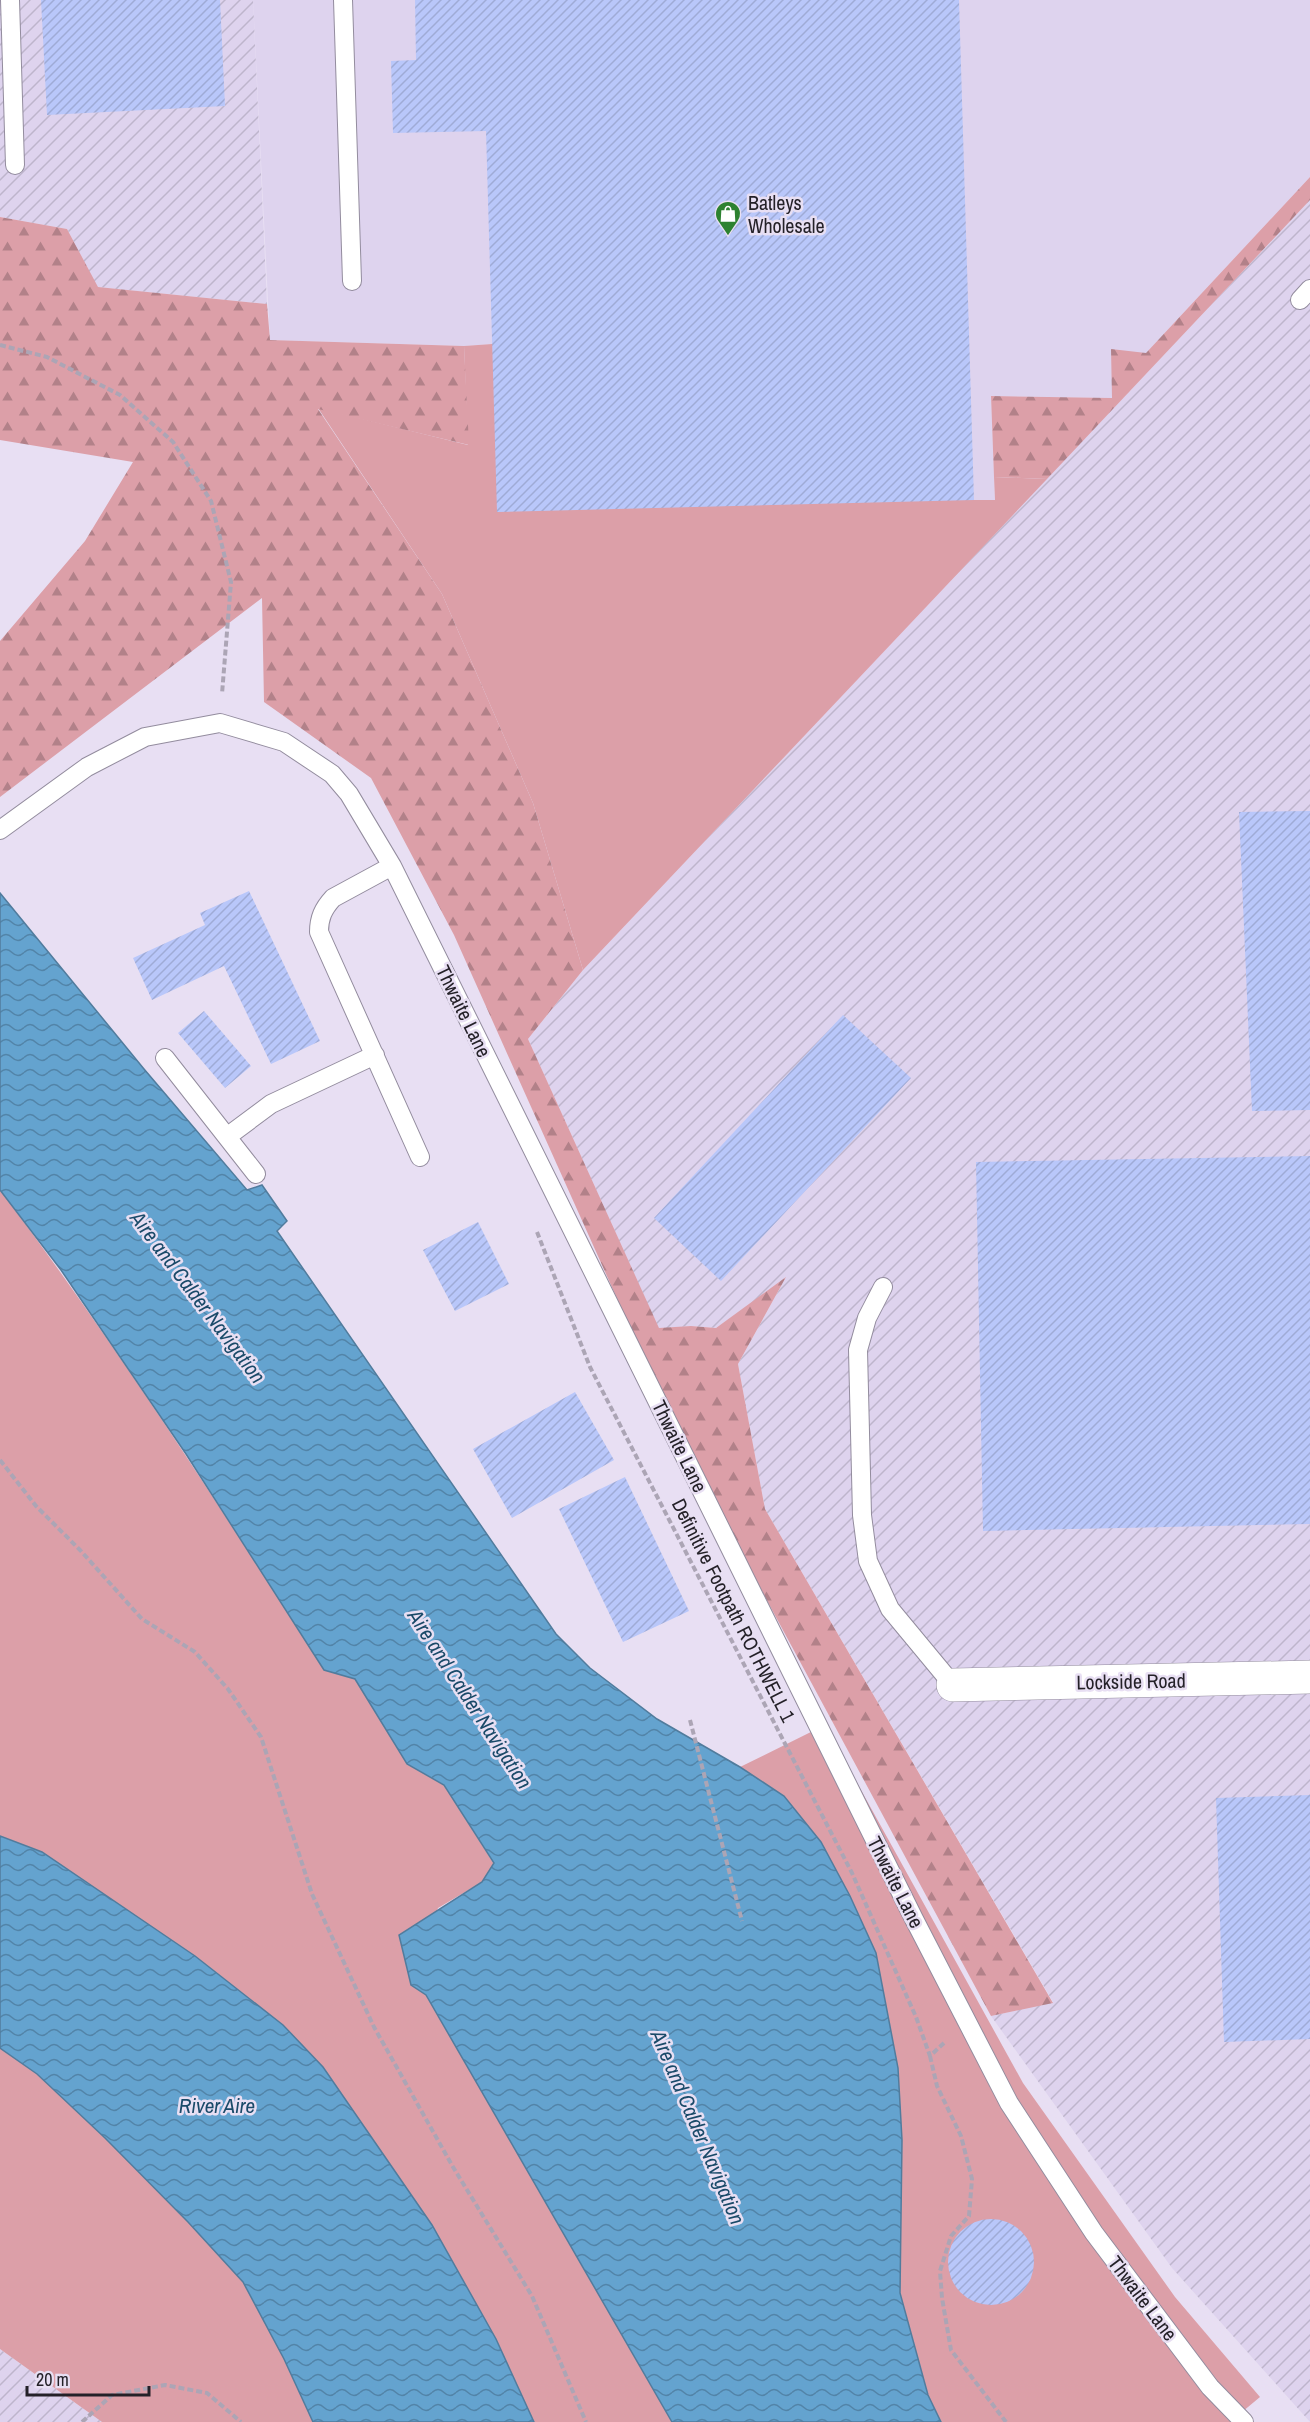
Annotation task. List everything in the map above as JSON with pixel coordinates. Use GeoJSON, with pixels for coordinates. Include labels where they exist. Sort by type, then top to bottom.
{"type":"FeatureCollection","features":[{"type":"Feature","properties":{"kind":"street","name":"Lockside Road"},"geometry":{"type":"LineString","coordinates":[[953,1685],[1310,1677]]}},
{"type":"Feature","properties":{"kind":"lane"},"geometry":{"type":"LineString","coordinates":[[10,0],[15,165]]}},
{"type":"Feature","properties":{"kind":"lane"},"geometry":{"type":"LineString","coordinates":[[343,0],[352,281]]}},
{"type":"Feature","properties":{"kind":"lane","name":"Thwaite Lane"},"geometry":{"type":"LineString","coordinates":[[2,829],[87,767],[145,737],[220,723],[284,741],[332,774],[349,794],[392,866],[909,1908],[1009,2103],[1094,2233],[1210,2387],[1244,2422]]}},
{"type":"Feature","properties":{"kind":"lane"},"geometry":{"type":"LineString","coordinates":[[392,866],[333,898],[319,919],[319,932],[420,1157]]}},
{"type":"Feature","properties":{"kind":"lane"},"geometry":{"type":"LineString","coordinates":[[228,1136],[271,1104],[375,1055]]}},
{"type":"Feature","properties":{"kind":"lane"},"geometry":{"type":"LineString","coordinates":[[165,1058],[256,1174]]}},
{"type":"Feature","properties":{"kind":"lane"},"geometry":{"type":"LineString","coordinates":[[883,1287],[867,1318],[858,1350],[862,1515],[868,1561],[890,1609],[953,1685]]}},
{"type":"Feature","properties":{"kind":"path"},"geometry":{"type":"LineString","coordinates":[[0,345],[46,357],[120,395],[173,442],[211,501],[231,582],[220,723]]}},
{"type":"Feature","properties":{"kind":"path","name":"Definitive Footpath ROTHWELL 1"},"geometry":{"type":"LineString","coordinates":[[534,1226],[590,1367],[852,1873],[916,2017],[930,2056],[937,2086],[961,2136],[972,2179],[969,2216],[951,2236],[940,2271],[951,2350],[1006,2422]]}},
{"type":"Feature","properties":{"kind":"path"},"geometry":{"type":"LineString","coordinates":[[0,1460],[36,1506],[80,1550],[142,1619],[195,1652],[228,1689],[261,1737],[312,1894],[374,2027],[453,2167],[532,2296],[586,2422]]}},
{"type":"Feature","properties":{"kind":"path"},"geometry":{"type":"LineString","coordinates":[[690,1720],[742,1921]]}},
{"type":"Feature","properties":{"kind":"path"},"geometry":{"type":"LineString","coordinates":[[930,2056],[967,2020]]}},
{"type":"Feature","properties":{"kind":"path"},"geometry":{"type":"LineString","coordinates":[[81,2422],[111,2396],[165,2385],[207,2393],[241,2422]]}},
{"type":"Feature","properties":{"kind":"shaded area"},"geometry":{"type":"Polygon","coordinates":[[[0,0],[253,0],[267,304],[97,287],[67,229],[0,217],[0,0]]]}},
{"type":"Feature","properties":{"kind":"shaded area"},"geometry":{"type":"Polygon","coordinates":[[[253,0],[1310,0],[1310,177],[1146,353],[1112,398],[991,396],[995,501],[974,500],[492,344],[464,346],[270,340],[253,0]]]}},
{"type":"Feature","properties":{"kind":"shaded area"},"geometry":{"type":"Polygon","coordinates":[[[1310,200],[1310,2422],[1172,2268],[991,2016],[1053,2002],[765,1509],[738,1364],[785,1279],[716,1328],[691,1326],[659,1329],[528,1039],[583,970],[1310,200]]]}},
{"type":"Feature","properties":{"kind":"shaded area"},"geometry":{"type":"Polygon","coordinates":[[[0,2349],[102,2422],[0,2422],[0,2349]]]}},
{"type":"Feature","properties":{"kind":"green space"},"geometry":{"type":"Polygon","coordinates":[[[1310,177],[1310,200],[1047,479],[994,477],[991,396],[1112,398],[1111,349],[1146,353],[1310,177]]]}},
{"type":"Feature","properties":{"kind":"green space"},"geometry":{"type":"Polygon","coordinates":[[[0,217],[67,229],[98,287],[267,304],[270,340],[464,346],[469,445],[318,409],[442,594],[533,803],[583,970],[528,1039],[659,1328],[691,1326],[716,1328],[786,1277],[738,1364],[765,1509],[1053,2003],[991,2016],[680,1439],[454,935],[371,778],[264,702],[262,598],[0,797],[0,641],[85,541],[133,462],[0,440],[0,217]]]}},
{"type":"Feature","properties":{"kind":"green space"},"geometry":{"type":"Polygon","coordinates":[[[492,344],[974,500],[995,500],[994,477],[1047,479],[583,970],[533,803],[442,594],[318,408],[468,445],[464,346],[492,344]]]}},
{"type":"Feature","properties":{"kind":"green space"},"geometry":{"type":"Polygon","coordinates":[[[0,1190],[126,1367],[324,1670],[355,1679],[407,1764],[444,1785],[494,1864],[482,1882],[438,1908],[411,1985],[426,1995],[672,2422],[534,2422],[496,2339],[432,2225],[323,2067],[283,2025],[195,1956],[42,1852],[0,1836],[0,1190]]]}},
{"type":"Feature","properties":{"kind":"green space"},"geometry":{"type":"Polygon","coordinates":[[[825,1725],[1023,2083],[1175,2297],[1260,2397],[1230,2422],[941,2422],[928,2395],[900,2293],[902,2140],[898,2068],[876,1953],[850,1896],[821,1842],[784,1796],[740,1767],[825,1725]]]}},
{"type":"Feature","properties":{"kind":"green space"},"geometry":{"type":"Polygon","coordinates":[[[0,2048],[37,2074],[105,2138],[188,2222],[243,2282],[284,2359],[313,2422],[102,2422],[0,2349],[0,2048]]]}},
{"type":"Feature","properties":{"kind":"water","name":"Aire and Calder Navigation"},"geometry":{"type":"Polygon","coordinates":[[[0,893],[144,1069],[247,1190],[262,1185],[287,1221],[277,1231],[556,1634],[590,1668],[657,1719],[740,1767],[784,1796],[821,1842],[850,1896],[876,1953],[898,2068],[902,2140],[900,2293],[928,2395],[941,2422],[672,2422],[426,1995],[411,1985],[399,1935],[482,1882],[494,1863],[444,1785],[407,1764],[355,1679],[324,1670],[186,1454],[61,1270],[0,1190],[0,893]]]}},
{"type":"Feature","properties":{"kind":"water","name":"River Aire"},"geometry":{"type":"Polygon","coordinates":[[[0,1836],[42,1852],[195,1956],[283,2025],[323,2067],[432,2225],[496,2339],[534,2422],[313,2422],[284,2359],[243,2282],[188,2222],[105,2138],[37,2074],[0,2048],[0,1836]]]}},
{"type":"Feature","properties":{"kind":"building"},"geometry":{"type":"Polygon","coordinates":[[[41,0],[220,0],[225,106],[47,115],[41,0]]]}},
{"type":"Feature","properties":{"kind":"building","name":"Batleys Wholesale"},"geometry":{"type":"Polygon","coordinates":[[[415,0],[959,0],[974,500],[497,512],[486,131],[393,133],[391,61],[416,60],[415,0]]]}},
{"type":"Feature","properties":{"kind":"building"},"geometry":{"type":"Polygon","coordinates":[[[1310,811],[1310,1110],[1252,1111],[1239,812],[1310,811]]]}},
{"type":"Feature","properties":{"kind":"building"},"geometry":{"type":"Polygon","coordinates":[[[249,891],[320,1041],[271,1064],[224,966],[152,1000],[133,958],[205,925],[200,913],[249,891]]]}},
{"type":"Feature","properties":{"kind":"building"},"geometry":{"type":"Polygon","coordinates":[[[204,1011],[251,1066],[225,1088],[178,1033],[204,1011]]]}},
{"type":"Feature","properties":{"kind":"building"},"geometry":{"type":"Polygon","coordinates":[[[843,1015],[911,1078],[721,1281],[654,1218],[843,1015]]]}},
{"type":"Feature","properties":{"kind":"building"},"geometry":{"type":"Polygon","coordinates":[[[1310,1156],[1310,1524],[983,1531],[976,1162],[1310,1156]]]}},
{"type":"Feature","properties":{"kind":"building"},"geometry":{"type":"Polygon","coordinates":[[[478,1222],[509,1284],[455,1311],[423,1250],[478,1222]]]}},
{"type":"Feature","properties":{"kind":"building"},"geometry":{"type":"Polygon","coordinates":[[[575,1392],[614,1460],[512,1518],[473,1449],[575,1392]]]}},
{"type":"Feature","properties":{"kind":"building"},"geometry":{"type":"Polygon","coordinates":[[[625,1477],[689,1611],[623,1642],[559,1509],[625,1477]]]}},
{"type":"Feature","properties":{"kind":"building"},"geometry":{"type":"Polygon","coordinates":[[[1310,1795],[1310,2039],[1224,2042],[1216,1798],[1310,1795]]]}},
{"type":"Feature","properties":{"kind":"building"},"geometry":{"type":"Polygon","coordinates":[[[991,2219],[1015,2226],[1027,2238],[1034,2262],[1027,2286],[1015,2298],[991,2305],[967,2298],[955,2286],[948,2262],[955,2238],[967,2226],[991,2219]]]}},
{"type":"Feature","properties":{"kind":"place","name":"Batleys Wholesale"},"geometry":{"type":"Point","coordinates":[728,237]}}]}
